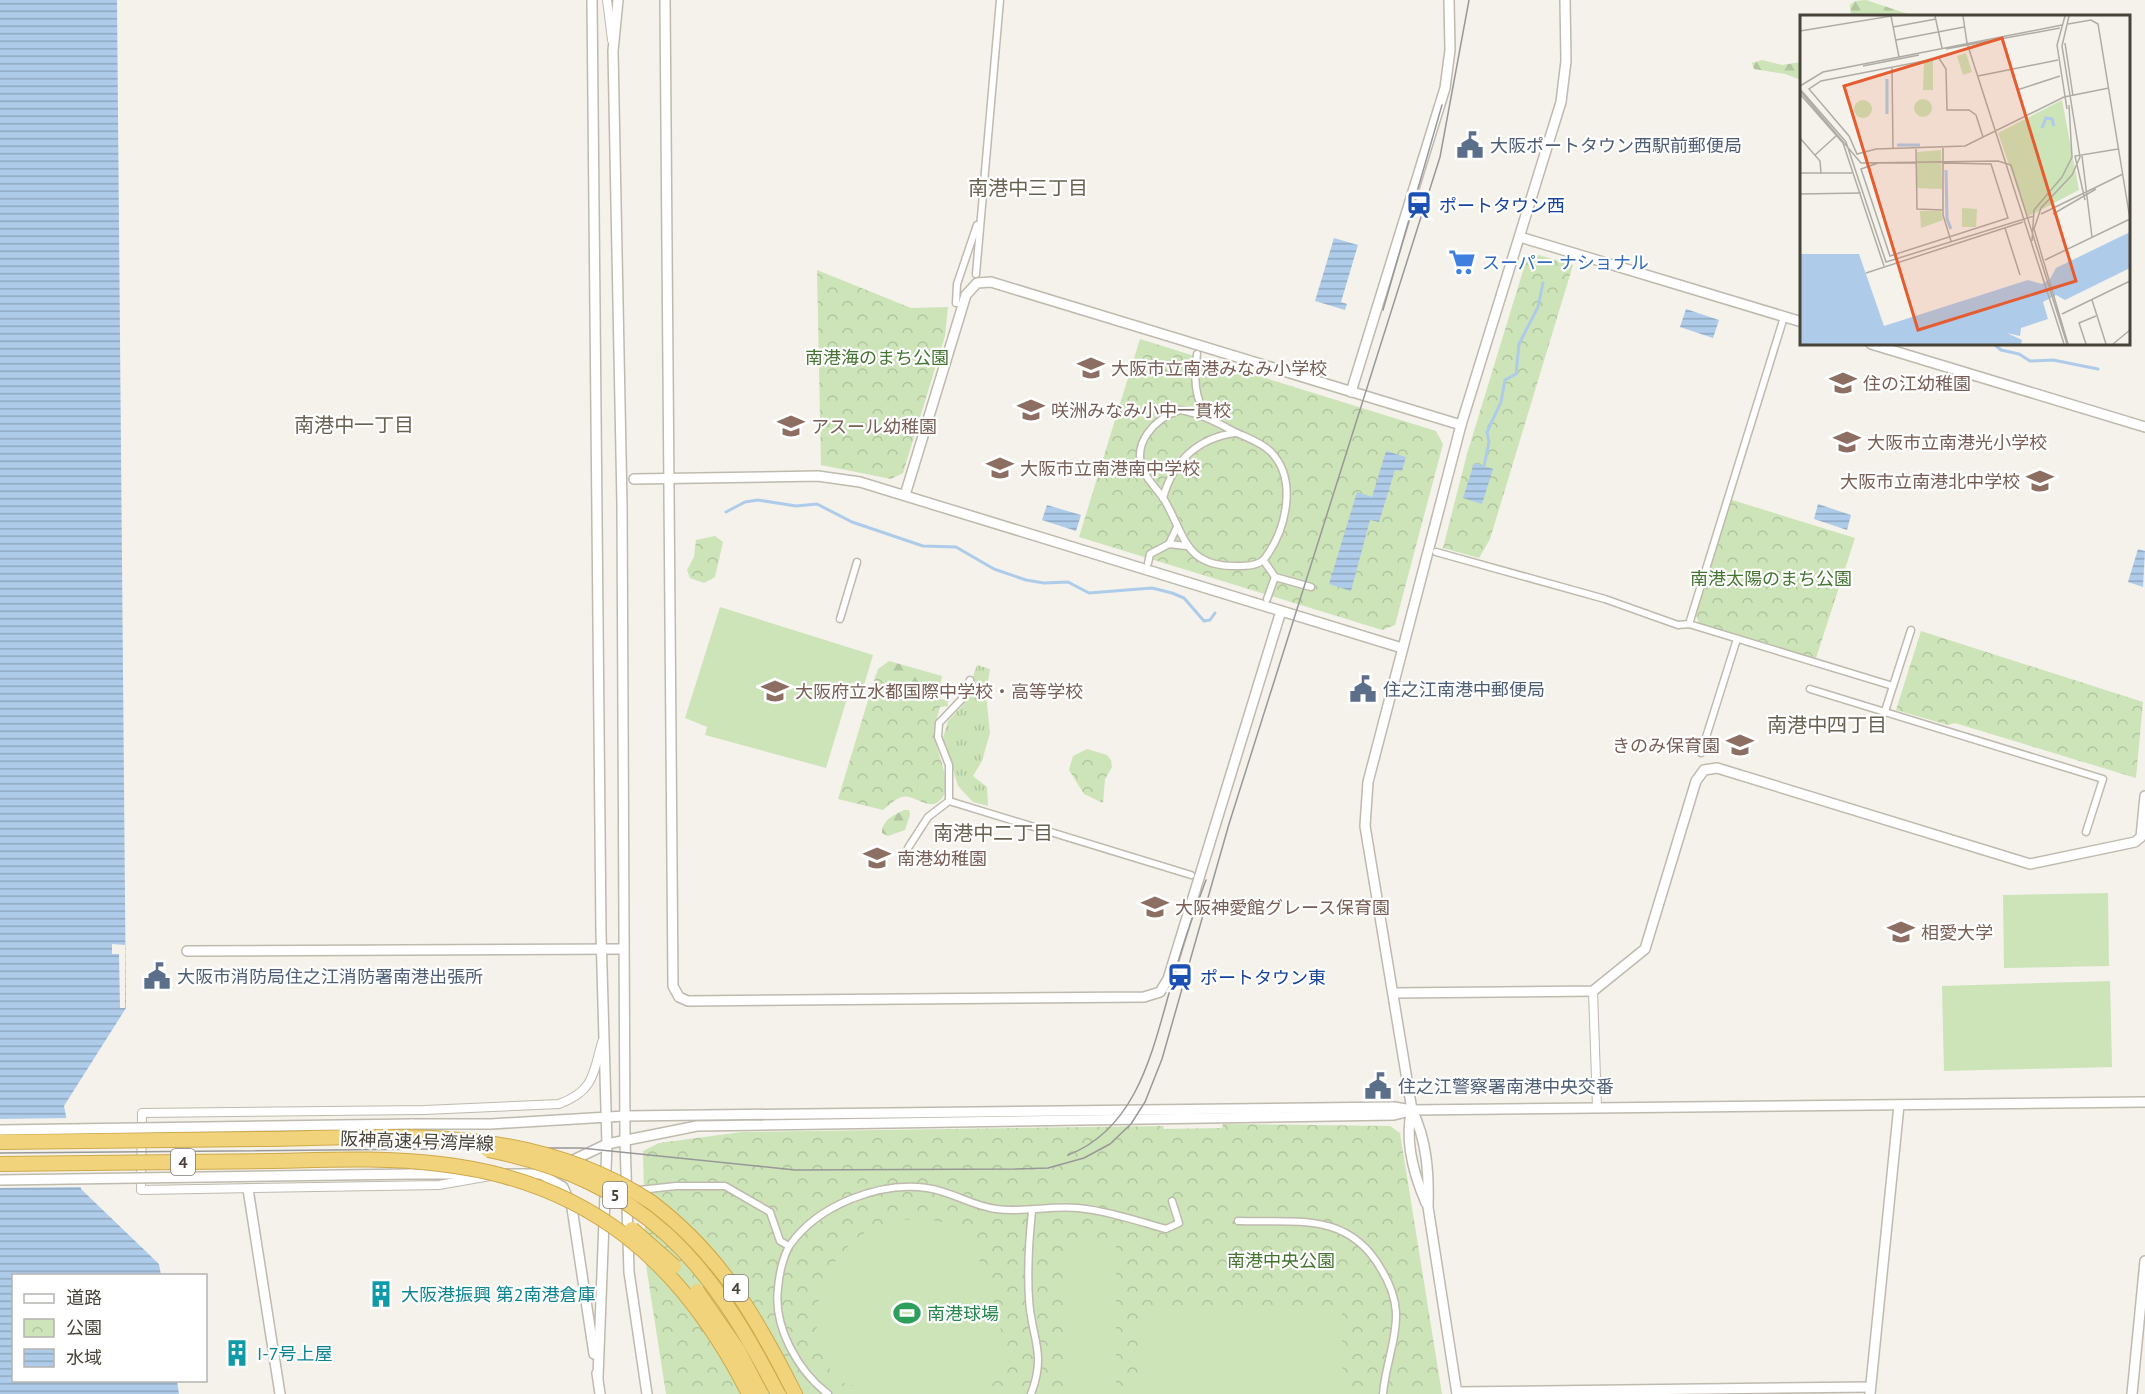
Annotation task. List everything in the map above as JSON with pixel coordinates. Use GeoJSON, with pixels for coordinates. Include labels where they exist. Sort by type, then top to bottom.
{"type":"FeatureCollection","features":[{"type":"Feature","properties":{"kind":"highway","name":"5"},"geometry":{"type":"LineString","coordinates":[[364,1138],[462,1146],[505,1154],[564,1171],[619,1197],[668,1235],[711,1282],[743,1328],[778,1394]]}},
{"type":"Feature","properties":{"kind":"highway","name":"阪神高速4号湾岸線"},"geometry":{"type":"LineString","coordinates":[[0,1142],[462,1139],[495,1142],[578,1165],[637,1193],[682,1226],[719,1266],[760,1326],[795,1394]]}},
{"type":"Feature","properties":{"kind":"highway","name":"阪神高速4号湾岸線"},"geometry":{"type":"LineString","coordinates":[[0,1164],[366,1160],[422,1162],[481,1170],[543,1190],[600,1217],[642,1249],[680,1286],[721,1342],[749,1394]]}},
{"type":"Feature","properties":{"kind":"highway","name":"5"},"geometry":{"type":"LineString","coordinates":[[366,1160],[438,1160],[483,1165],[543,1182],[598,1207],[653,1246],[689,1283],[725,1330],[761,1394]]}},
{"type":"Feature","properties":{"kind":"street"},"geometry":{"type":"LineString","coordinates":[[592,0],[603,1038],[607,1144],[598,1377]]}},
{"type":"Feature","properties":{"kind":"street"},"geometry":{"type":"LineString","coordinates":[[607,0],[613,51],[622,516],[622,949],[625,1139],[629,1272],[647,1394]]}},
{"type":"Feature","properties":{"kind":"street"},"geometry":{"type":"LineString","coordinates":[[613,51],[618,0]]}},
{"type":"Feature","properties":{"kind":"street"},"geometry":{"type":"LineString","coordinates":[[665,0],[673,986],[679,997],[688,1001],[1144,997],[1160,992],[1168,979],[1281,611]]}},
{"type":"Feature","properties":{"kind":"street"},"geometry":{"type":"LineString","coordinates":[[976,274],[979,219],[1000,0]]}},
{"type":"Feature","properties":{"kind":"street"},"geometry":{"type":"LineString","coordinates":[[1351,392],[1444,88],[1450,50],[1449,0]]}},
{"type":"Feature","properties":{"kind":"street"},"geometry":{"type":"LineString","coordinates":[[1565,0],[1566,61],[1561,102],[1461,425],[1368,782],[1365,826],[1413,1110],[1408,1127],[1416,1180],[1428,1207],[1457,1393],[1870,1390],[1899,1105]]}},
{"type":"Feature","properties":{"kind":"street"},"geometry":{"type":"LineString","coordinates":[[956,303],[957,284],[979,219]]}},
{"type":"Feature","properties":{"kind":"street"},"geometry":{"type":"LineString","coordinates":[[1520,237],[1800,321]]}},
{"type":"Feature","properties":{"kind":"street"},"geometry":{"type":"LineString","coordinates":[[905,495],[966,295],[976,283],[992,282],[1461,425]]}},
{"type":"Feature","properties":{"kind":"street"},"geometry":{"type":"LineString","coordinates":[[1689,624],[1784,317]]}},
{"type":"Feature","properties":{"kind":"street"},"geometry":{"type":"LineString","coordinates":[[1874,345],[2145,427]]}},
{"type":"Feature","properties":{"kind":"street"},"geometry":{"type":"LineString","coordinates":[[1197,354],[1195,390],[1207,418]]}},
{"type":"Feature","properties":{"kind":"street"},"geometry":{"type":"LineString","coordinates":[[1180,410],[1207,418],[1272,453],[1286,485],[1287,506],[1282,523],[1264,561],[1250,566],[1234,567],[1212,563],[1186,546],[1163,498],[1142,469],[1141,452],[1144,437],[1161,419],[1180,410]]}},
{"type":"Feature","properties":{"kind":"street"},"geometry":{"type":"LineString","coordinates":[[1163,498],[1168,480],[1187,455],[1203,441],[1236,433]]}},
{"type":"Feature","properties":{"kind":"street"},"geometry":{"type":"LineString","coordinates":[[634,479],[818,476],[860,482],[1402,648]]}},
{"type":"Feature","properties":{"kind":"street"},"geometry":{"type":"LineString","coordinates":[[1169,544],[1176,529]]}},
{"type":"Feature","properties":{"kind":"street"},"geometry":{"type":"LineString","coordinates":[[1148,563],[1150,554],[1169,544],[1186,546]]}},
{"type":"Feature","properties":{"kind":"street"},"geometry":{"type":"LineString","coordinates":[[1437,552],[1605,600],[1678,625],[1689,624],[1893,686]]}},
{"type":"Feature","properties":{"kind":"street"},"geometry":{"type":"LineString","coordinates":[[1264,561],[1275,577],[1311,587]]}},
{"type":"Feature","properties":{"kind":"street"},"geometry":{"type":"LineString","coordinates":[[840,619],[857,562]]}},
{"type":"Feature","properties":{"kind":"street"},"geometry":{"type":"LineString","coordinates":[[1267,599],[1275,577]]}},
{"type":"Feature","properties":{"kind":"street"},"geometry":{"type":"LineString","coordinates":[[1885,711],[1911,630]]}},
{"type":"Feature","properties":{"kind":"street"},"geometry":{"type":"LineString","coordinates":[[1701,753],[1737,639]]}},
{"type":"Feature","properties":{"kind":"street"},"geometry":{"type":"LineString","coordinates":[[949,801],[949,765],[938,737],[939,723],[961,700],[970,680]]}},
{"type":"Feature","properties":{"kind":"street"},"geometry":{"type":"LineString","coordinates":[[1810,689],[2103,779],[2086,832]]}},
{"type":"Feature","properties":{"kind":"street"},"geometry":{"type":"LineString","coordinates":[[1393,993],[1593,991],[1645,949],[1696,781],[1704,770],[1717,768],[2030,864],[2135,842],[2141,837],[2145,796]]}},
{"type":"Feature","properties":{"kind":"street"},"geometry":{"type":"LineString","coordinates":[[908,848],[928,817],[949,801]]}},
{"type":"Feature","properties":{"kind":"street"},"geometry":{"type":"LineString","coordinates":[[949,801],[1191,875]]}},
{"type":"Feature","properties":{"kind":"street"},"geometry":{"type":"LineString","coordinates":[[187,951],[622,949]]}},
{"type":"Feature","properties":{"kind":"street"},"geometry":{"type":"LineString","coordinates":[[1593,991],[1597,1107]]}},
{"type":"Feature","properties":{"kind":"street"},"geometry":{"type":"LineString","coordinates":[[503,1174],[439,1185],[141,1190],[142,1113],[424,1110],[559,1104],[576,1098],[585,1090],[592,1078],[603,1038]]}},
{"type":"Feature","properties":{"kind":"street"},"geometry":{"type":"LineString","coordinates":[[0,1130],[490,1124],[625,1116],[1372,1107],[1413,1110],[2145,1102]]}},
{"type":"Feature","properties":{"kind":"street"},"geometry":{"type":"LineString","coordinates":[[0,1180],[538,1174],[551,1171],[607,1144],[697,1126],[1394,1115],[1413,1110]]}},
{"type":"Feature","properties":{"kind":"street"},"geometry":{"type":"LineString","coordinates":[[538,1174],[563,1187],[572,1208],[600,1394]]}},
{"type":"Feature","properties":{"kind":"street"},"geometry":{"type":"LineString","coordinates":[[639,1190],[676,1186],[726,1186],[770,1212],[780,1240],[789,1246]]}},
{"type":"Feature","properties":{"kind":"street"},"geometry":{"type":"LineString","coordinates":[[828,1394],[799,1362],[786,1339],[778,1314],[779,1276],[789,1246],[808,1226],[832,1209],[855,1198],[903,1186],[950,1193],[995,1209],[1032,1211],[1076,1208],[1166,1229],[1179,1223],[1172,1201]]}},
{"type":"Feature","properties":{"kind":"street"},"geometry":{"type":"LineString","coordinates":[[248,1189],[280,1394]]}},
{"type":"Feature","properties":{"kind":"street"},"geometry":{"type":"LineString","coordinates":[[1031,1394],[1038,1370],[1039,1347],[1029,1301],[1028,1256],[1032,1211]]}},
{"type":"Feature","properties":{"kind":"street"},"geometry":{"type":"LineString","coordinates":[[1238,1221],[1321,1224],[1343,1229],[1374,1255],[1389,1282],[1396,1310],[1395,1334],[1383,1394]]}},
{"type":"Feature","properties":{"kind":"street"},"geometry":{"type":"LineString","coordinates":[[2132,1394],[2145,1262]]}},
{"type":"Feature","properties":{"kind":"green space"},"geometry":{"type":"Polygon","coordinates":[[[1866,0],[1911,15],[1851,15],[1850,5],[1855,1],[1866,0]]]}},
{"type":"Feature","properties":{"kind":"green space"},"geometry":{"type":"Polygon","coordinates":[[[1762,60],[1782,65],[1800,62],[1800,80],[1785,74],[1754,69],[1752,63],[1762,60]]]}},
{"type":"Feature","properties":{"kind":"green space"},"geometry":{"type":"Polygon","coordinates":[[[1539,255],[1573,265],[1490,539],[1479,558],[1443,548],[1467,454],[1526,261],[1539,255]]]}},
{"type":"Feature","properties":{"kind":"green space","name":"南港海のまち公園"},"geometry":{"type":"Polygon","coordinates":[[[817,270],[911,308],[948,307],[945,336],[903,473],[891,479],[821,465],[817,270]]]}},
{"type":"Feature","properties":{"kind":"green space"},"geometry":{"type":"Polygon","coordinates":[[[1140,339],[1436,431],[1443,444],[1395,625],[1382,630],[1079,537],[1140,339]]]}},
{"type":"Feature","properties":{"kind":"green space","name":"南港太陽のまち公園"},"geometry":{"type":"Polygon","coordinates":[[[1729,499],[1855,538],[1816,658],[1699,623],[1694,612],[1729,499]]]}},
{"type":"Feature","properties":{"kind":"green space"},"geometry":{"type":"Polygon","coordinates":[[[715,536],[723,542],[715,577],[704,583],[690,578],[687,570],[694,557],[696,540],[715,536]]]}},
{"type":"Feature","properties":{"kind":"green space","name":"大阪府立水都国際中学校・高等学校"},"geometry":{"type":"Polygon","coordinates":[[[720,607],[873,655],[864,685],[852,682],[826,768],[705,735],[707,727],[685,718],[720,607]]]}},
{"type":"Feature","properties":{"kind":"green space"},"geometry":{"type":"Polygon","coordinates":[[[1921,631],[2143,702],[2136,778],[1955,723],[1948,725],[1896,710],[1921,631]]]}},
{"type":"Feature","properties":{"kind":"green space"},"geometry":{"type":"Polygon","coordinates":[[[889,661],[942,676],[939,691],[929,693],[863,722],[878,669],[889,661]]]}},
{"type":"Feature","properties":{"kind":"green space"},"geometry":{"type":"Polygon","coordinates":[[[977,665],[990,669],[986,694],[990,733],[982,761],[973,776],[987,787],[988,806],[973,802],[958,786],[943,738],[948,721],[963,705],[977,665]]]}},
{"type":"Feature","properties":{"kind":"green space"},"geometry":{"type":"Polygon","coordinates":[[[876,674],[940,692],[938,698],[948,701],[948,706],[940,707],[936,723],[936,745],[944,772],[945,789],[943,797],[934,804],[902,797],[883,810],[838,799],[876,674]]]}},
{"type":"Feature","properties":{"kind":"green space"},"geometry":{"type":"Polygon","coordinates":[[[1087,749],[1107,755],[1111,760],[1112,767],[1105,779],[1103,803],[1084,794],[1069,770],[1073,756],[1087,749]]]}},
{"type":"Feature","properties":{"kind":"green space"},"geometry":{"type":"Polygon","coordinates":[[[904,810],[909,810],[910,815],[905,830],[888,836],[882,833],[886,821],[904,810]]]}},
{"type":"Feature","properties":{"kind":"green space"},"geometry":{"type":"Polygon","coordinates":[[[2108,893],[2109,966],[2004,968],[2003,895],[2108,893]]]}},
{"type":"Feature","properties":{"kind":"green space"},"geometry":{"type":"Polygon","coordinates":[[[2110,981],[2112,1067],[1944,1071],[1942,986],[2110,981]]]}},
{"type":"Feature","properties":{"kind":"green space","name":"南港中央公園"},"geometry":{"type":"Polygon","coordinates":[[[1223,1124],[1390,1126],[1400,1133],[1442,1394],[666,1394],[646,1265],[643,1151],[659,1143],[742,1132],[1163,1126],[1164,1129],[1222,1128],[1223,1124]]]}},
{"type":"Feature","properties":{"kind":"green space","name":"南港球場"},"geometry":{"type":"Polygon","coordinates":[[[923,1219],[949,1224],[962,1231],[976,1253],[990,1288],[1000,1325],[1004,1359],[999,1376],[982,1394],[909,1392],[854,1386],[841,1382],[835,1377],[824,1356],[818,1338],[819,1299],[834,1263],[861,1235],[878,1226],[895,1221],[923,1219]]]}},
{"type":"Feature","properties":{"kind":"green space"},"geometry":{"type":"Polygon","coordinates":[[[1066,1246],[1116,1246],[1116,1394],[1066,1394],[1066,1246]]]}},
{"type":"Feature","properties":{"kind":"green space"},"geometry":{"type":"Polygon","coordinates":[[[1342,1310],[1343,1394],[1142,1394],[1141,1313],[1342,1310]]]}},
{"type":"Feature","properties":{"kind":"water"},"geometry":{"type":"Polygon","coordinates":[[[0,0],[117,0],[126,1008],[64,1106],[81,1189],[159,1264],[161,1274],[12,1274],[12,1382],[177,1382],[179,1394],[0,1394],[0,0]]]}},
{"type":"Feature","properties":{"kind":"water"},"geometry":{"type":"Polygon","coordinates":[[[1334,238],[1358,245],[1341,302],[1347,304],[1345,310],[1315,301],[1334,238]]]}},
{"type":"Feature","properties":{"kind":"water"},"geometry":{"type":"Polygon","coordinates":[[[1686,309],[1719,320],[1713,338],[1680,327],[1686,309]]]}},
{"type":"Feature","properties":{"kind":"water"},"geometry":{"type":"Polygon","coordinates":[[[1386,451],[1406,457],[1402,471],[1395,470],[1379,522],[1370,520],[1351,591],[1329,584],[1357,492],[1372,497],[1386,451]]]}},
{"type":"Feature","properties":{"kind":"water"},"geometry":{"type":"Polygon","coordinates":[[[1474,463],[1493,469],[1482,504],[1463,498],[1474,463]]]}},
{"type":"Feature","properties":{"kind":"water"},"geometry":{"type":"Polygon","coordinates":[[[1818,504],[1851,515],[1847,530],[1814,519],[1818,504]]]}},
{"type":"Feature","properties":{"kind":"water"},"geometry":{"type":"Polygon","coordinates":[[[1047,505],[1081,515],[1076,531],[1042,520],[1047,505]]]}},
{"type":"Feature","properties":{"kind":"water"},"geometry":{"type":"Polygon","coordinates":[[[2138,549],[2145,551],[2143,587],[2128,582],[2138,549]]]}},
{"type":"Feature","properties":{"kind":"pier"},"geometry":{"type":"Polygon","coordinates":[[[112,944],[125,945],[125,1008],[120,1008],[119,954],[112,954],[112,944]]]}},
{"type":"Feature","properties":{"kind":"pier"},"geometry":{"type":"Polygon","coordinates":[[[69,1118],[84,1187],[0,1188],[0,1119],[69,1118]]]}},
{"type":"Feature","properties":{"kind":"waterway"},"geometry":{"type":"LineString","coordinates":[[1484,466],[1489,442],[1487,432],[1501,402],[1505,380],[1516,374],[1519,344],[1538,307],[1543,283]]}},
{"type":"Feature","properties":{"kind":"waterway"},"geometry":{"type":"LineString","coordinates":[[1995,345],[2001,350],[2019,354],[2030,361],[2053,360],[2098,369]]}},
{"type":"Feature","properties":{"kind":"waterway"},"geometry":{"type":"LineString","coordinates":[[726,512],[745,502],[758,500],[796,506],[817,504],[852,522],[923,546],[956,547],[994,569],[1026,580],[1044,583],[1068,582],[1089,593],[1152,588],[1184,598],[1204,621],[1210,620],[1215,613]]}},
{"type":"Feature","properties":{"kind":"tram line"},"geometry":{"type":"LineString","coordinates":[[0,1153],[581,1148],[795,1170],[1015,1169],[1048,1168],[1084,1158],[1110,1144],[1131,1124],[1145,1102],[1162,1059],[1229,824],[1440,157],[1469,0]]}},
{"type":"Feature","properties":{"kind":"tram line"},"geometry":{"type":"LineString","coordinates":[[1383,310],[1442,105]]}},
{"type":"Feature","properties":{"kind":"tram line"},"geometry":{"type":"LineString","coordinates":[[1068,1155],[1093,1142],[1113,1124],[1141,1080],[1206,880]]}},
{"type":"Feature","properties":{"kind":"place","name":"大阪ポートタウン西駅前郵便局"},"geometry":{"type":"Point","coordinates":[1470,145]}},
{"type":"Feature","properties":{"kind":"place","name":"ポートタウン西"},"geometry":{"type":"Point","coordinates":[1419,205]}},
{"type":"Feature","properties":{"kind":"place","name":"スーパー ナショナル"},"geometry":{"type":"Point","coordinates":[1462,262]}},
{"type":"Feature","properties":{"kind":"place","name":"大阪市立南港みなみ小学校"},"geometry":{"type":"Point","coordinates":[1091,368]}},
{"type":"Feature","properties":{"kind":"place","name":"住の江幼稚園"},"geometry":{"type":"Point","coordinates":[1843,383]}},
{"type":"Feature","properties":{"kind":"place","name":"咲洲みなみ小中一貫校"},"geometry":{"type":"Point","coordinates":[1031,410]}},
{"type":"Feature","properties":{"kind":"place","name":"アスール幼稚園"},"geometry":{"type":"Point","coordinates":[791,426]}},
{"type":"Feature","properties":{"kind":"place","name":"大阪市立南港光小学校"},"geometry":{"type":"Point","coordinates":[1847,442]}},
{"type":"Feature","properties":{"kind":"place","name":"大阪市立南港南中学校"},"geometry":{"type":"Point","coordinates":[1000,468]}},
{"type":"Feature","properties":{"kind":"place","name":"大阪市立南港北中学校"},"geometry":{"type":"Point","coordinates":[2040,481]}},
{"type":"Feature","properties":{"kind":"place","name":"住之江南港中郵便局"},"geometry":{"type":"Point","coordinates":[1363,689]}},
{"type":"Feature","properties":{"kind":"place","name":"大阪府立水都国際中学校・高等学校"},"geometry":{"type":"Point","coordinates":[775,691]}},
{"type":"Feature","properties":{"kind":"place","name":"きのみ保育園"},"geometry":{"type":"Point","coordinates":[1740,745]}},
{"type":"Feature","properties":{"kind":"place","name":"南港幼稚園"},"geometry":{"type":"Point","coordinates":[877,858]}},
{"type":"Feature","properties":{"kind":"place","name":"大阪神愛館グレース保育園"},"geometry":{"type":"Point","coordinates":[1155,907]}},
{"type":"Feature","properties":{"kind":"place","name":"相愛大学"},"geometry":{"type":"Point","coordinates":[1901,932]}},
{"type":"Feature","properties":{"kind":"place","name":"大阪市消防局住之江消防署南港出張所"},"geometry":{"type":"Point","coordinates":[157,976]}},
{"type":"Feature","properties":{"kind":"place","name":"ポートタウン東"},"geometry":{"type":"Point","coordinates":[1180,977]}},
{"type":"Feature","properties":{"kind":"place","name":"住之江警察署南港中央交番"},"geometry":{"type":"Point","coordinates":[1378,1086]}},
{"type":"Feature","properties":{"kind":"place","name":"大阪港振興 第2南港倉庫"},"geometry":{"type":"Point","coordinates":[381,1294]}},
{"type":"Feature","properties":{"kind":"place","name":"南港球場"},"geometry":{"type":"Point","coordinates":[907,1313]}},
{"type":"Feature","properties":{"kind":"place","name":"I-7号上屋"},"geometry":{"type":"Point","coordinates":[237,1353]}},
{"type":"Feature","properties":{"kind":"district","name":"南港中三丁目"},"geometry":{"type":"Point","coordinates":[1028,188]}},
{"type":"Feature","properties":{"kind":"district","name":"南港中一丁目"},"geometry":{"type":"Point","coordinates":[354,425]}},
{"type":"Feature","properties":{"kind":"district","name":"南港中四丁目"},"geometry":{"type":"Point","coordinates":[1827,725]}},
{"type":"Feature","properties":{"kind":"district","name":"南港中二丁目"},"geometry":{"type":"Point","coordinates":[993,833]}}]}
